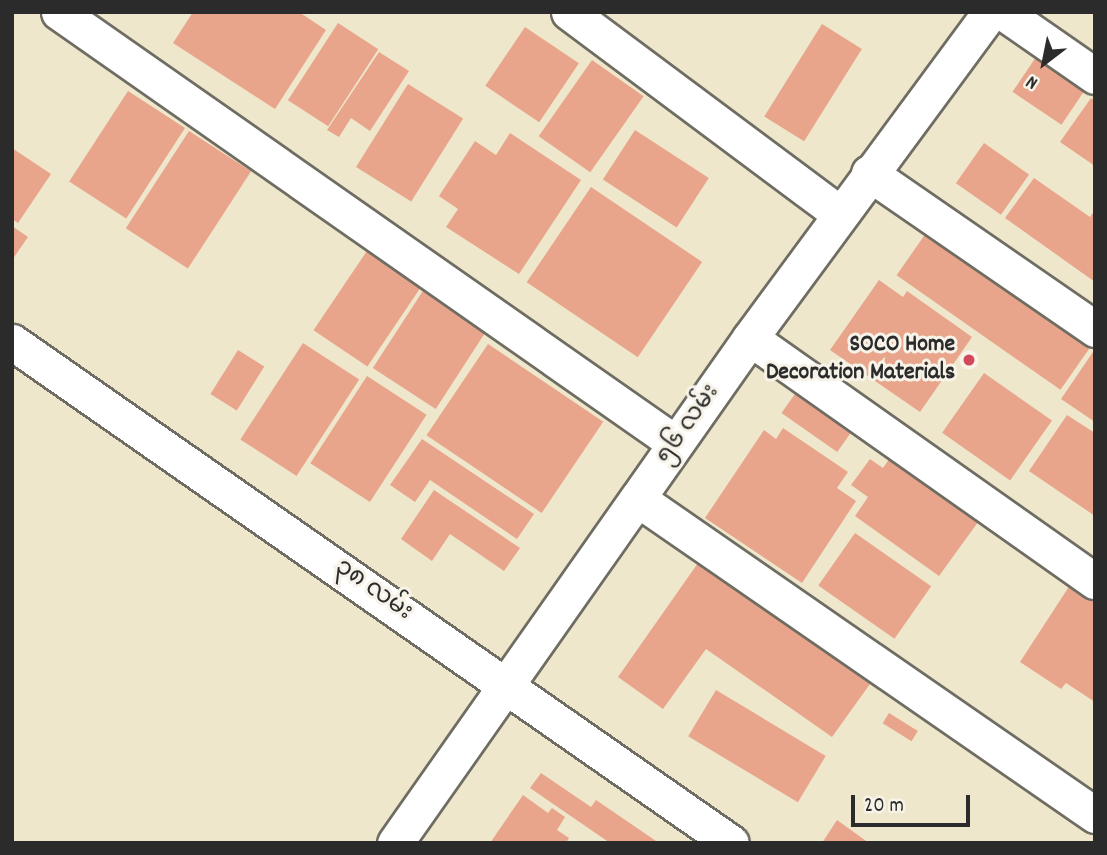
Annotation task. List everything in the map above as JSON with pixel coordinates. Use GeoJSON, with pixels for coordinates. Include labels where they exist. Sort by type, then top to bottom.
{"type":"FeatureCollection","features":[{"type":"Feature","properties":{"kind":"street"},"geometry":{"type":"LineString","coordinates":[[59,12],[675,443]]}},
{"type":"Feature","properties":{"kind":"street"},"geometry":{"type":"LineString","coordinates":[[569,12],[840,214]]}},
{"type":"Feature","properties":{"kind":"street","name":"၅၆ လမ်း"},"geometry":{"type":"LineString","coordinates":[[395,843],[750,338],[990,12]]}},
{"type":"Feature","properties":{"kind":"street"},"geometry":{"type":"LineString","coordinates":[[1003,12],[1095,76]]}},
{"type":"Feature","properties":{"kind":"street"},"geometry":{"type":"LineString","coordinates":[[869,173],[1095,329]]}},
{"type":"Feature","properties":{"kind":"street"},"geometry":{"type":"LineString","coordinates":[[750,338],[1095,580]]}},
{"type":"Feature","properties":{"kind":"street","name":"၃၈ လမ်း"},"geometry":{"type":"LineString","coordinates":[[12,342],[508,684],[731,843]]}},
{"type":"Feature","properties":{"kind":"street"},"geometry":{"type":"LineString","coordinates":[[638,499],[1095,815]]}},
{"type":"Feature","properties":{"kind":"building"},"geometry":{"type":"Polygon","coordinates":[[[193,12],[299,12],[326,30],[275,109],[173,43],[193,12]]]}},
{"type":"Feature","properties":{"kind":"building"},"geometry":{"type":"Polygon","coordinates":[[[338,23],[378,49],[328,126],[288,100],[338,23]]]}},
{"type":"Feature","properties":{"kind":"building"},"geometry":{"type":"Polygon","coordinates":[[[822,24],[862,49],[804,141],[764,116],[822,24]]]}},
{"type":"Feature","properties":{"kind":"building"},"geometry":{"type":"Polygon","coordinates":[[[525,27],[579,63],[539,122],[485,86],[525,27]]]}},
{"type":"Feature","properties":{"kind":"building"},"geometry":{"type":"Polygon","coordinates":[[[379,52],[409,71],[370,131],[351,118],[339,137],[327,130],[379,52]]]}},
{"type":"Feature","properties":{"kind":"building"},"geometry":{"type":"Polygon","coordinates":[[[1036,57],[1085,90],[1061,125],[1013,92],[1036,57]]]}},
{"type":"Feature","properties":{"kind":"building"},"geometry":{"type":"Polygon","coordinates":[[[592,60],[644,96],[590,172],[539,136],[592,60]]]}},
{"type":"Feature","properties":{"kind":"building"},"geometry":{"type":"Polygon","coordinates":[[[408,84],[463,118],[411,202],[356,167],[408,84]]]}},
{"type":"Feature","properties":{"kind":"building"},"geometry":{"type":"Polygon","coordinates":[[[128,91],[185,128],[126,219],[69,182],[128,91]]]}},
{"type":"Feature","properties":{"kind":"building"},"geometry":{"type":"Polygon","coordinates":[[[1091,98],[1095,101],[1095,166],[1060,142],[1091,98]]]}},
{"type":"Feature","properties":{"kind":"building"},"geometry":{"type":"Polygon","coordinates":[[[635,130],[709,178],[677,227],[603,179],[635,130]]]}},
{"type":"Feature","properties":{"kind":"building"},"geometry":{"type":"Polygon","coordinates":[[[189,131],[251,171],[188,269],[126,228],[189,131]]]}},
{"type":"Feature","properties":{"kind":"building"},"geometry":{"type":"Polygon","coordinates":[[[510,133],[581,180],[519,274],[446,227],[458,209],[439,196],[475,141],[496,155],[510,133]]]}},
{"type":"Feature","properties":{"kind":"building"},"geometry":{"type":"Polygon","coordinates":[[[984,143],[1029,175],[1001,215],[956,183],[984,143]]]}},
{"type":"Feature","properties":{"kind":"building"},"geometry":{"type":"Polygon","coordinates":[[[12,148],[51,174],[18,223],[12,219],[12,148]]]}},
{"type":"Feature","properties":{"kind":"building"},"geometry":{"type":"Polygon","coordinates":[[[1034,178],[1090,217],[1095,210],[1095,282],[1005,218],[1034,178]]]}},
{"type":"Feature","properties":{"kind":"building"},"geometry":{"type":"Polygon","coordinates":[[[591,187],[702,262],[638,357],[527,282],[591,187]]]}},
{"type":"Feature","properties":{"kind":"building"},"geometry":{"type":"Polygon","coordinates":[[[12,226],[28,237],[12,260],[12,226]]]}},
{"type":"Feature","properties":{"kind":"building"},"geometry":{"type":"Polygon","coordinates":[[[931,226],[1095,341],[1060,390],[897,275],[931,226]]]}},
{"type":"Feature","properties":{"kind":"building"},"geometry":{"type":"Polygon","coordinates":[[[375,239],[429,275],[367,367],[313,330],[375,239]]]}},
{"type":"Feature","properties":{"kind":"building"},"geometry":{"type":"Polygon","coordinates":[[[430,280],[493,321],[436,409],[373,368],[430,280]]]}},
{"type":"Feature","properties":{"kind":"building"},"geometry":{"type":"Polygon","coordinates":[[[879,280],[903,297],[907,291],[972,337],[920,412],[830,350],[879,280]]]}},
{"type":"Feature","properties":{"kind":"building"},"geometry":{"type":"Polygon","coordinates":[[[303,343],[359,379],[297,476],[240,439],[303,343]]]}},
{"type":"Feature","properties":{"kind":"building"},"geometry":{"type":"Polygon","coordinates":[[[488,344],[603,422],[542,513],[426,435],[488,344]]]}},
{"type":"Feature","properties":{"kind":"building"},"geometry":{"type":"Polygon","coordinates":[[[1095,349],[1095,422],[1061,399],[1095,349]]]}},
{"type":"Feature","properties":{"kind":"building"},"geometry":{"type":"Polygon","coordinates":[[[238,350],[264,366],[237,411],[210,394],[238,350]]]}},
{"type":"Feature","properties":{"kind":"building"},"geometry":{"type":"Polygon","coordinates":[[[984,373],[1052,421],[1010,480],[942,433],[984,373]]]}},
{"type":"Feature","properties":{"kind":"building"},"geometry":{"type":"Polygon","coordinates":[[[367,376],[427,415],[370,502],[310,463],[367,376]]]}},
{"type":"Feature","properties":{"kind":"building"},"geometry":{"type":"Polygon","coordinates":[[[797,391],[853,430],[837,452],[782,413],[797,391]]]}},
{"type":"Feature","properties":{"kind":"building"},"geometry":{"type":"Polygon","coordinates":[[[1067,415],[1095,433],[1095,516],[1029,471],[1067,415]]]}},
{"type":"Feature","properties":{"kind":"building"},"geometry":{"type":"Polygon","coordinates":[[[783,428],[848,472],[837,488],[856,501],[802,583],[705,518],[764,430],[776,439],[783,428]]]}},
{"type":"Feature","properties":{"kind":"building"},"geometry":{"type":"Polygon","coordinates":[[[422,439],[534,514],[517,539],[430,480],[415,502],[390,485],[422,439]]]}},
{"type":"Feature","properties":{"kind":"building"},"geometry":{"type":"Polygon","coordinates":[[[892,455],[981,518],[939,576],[855,516],[868,497],[851,485],[870,459],[883,468],[892,455]]]}},
{"type":"Feature","properties":{"kind":"building"},"geometry":{"type":"Polygon","coordinates":[[[434,490],[520,548],[504,571],[450,534],[432,561],[401,539],[434,490]]]}},
{"type":"Feature","properties":{"kind":"building"},"geometry":{"type":"Polygon","coordinates":[[[855,533],[931,586],[894,639],[818,585],[855,533]]]}},
{"type":"Feature","properties":{"kind":"building"},"geometry":{"type":"Polygon","coordinates":[[[698,563],[870,684],[832,737],[706,649],[663,709],[618,677],[698,563]]]}},
{"type":"Feature","properties":{"kind":"building"},"geometry":{"type":"Polygon","coordinates":[[[1070,585],[1095,601],[1095,702],[1066,683],[1061,689],[1020,662],[1070,585]]]}},
{"type":"Feature","properties":{"kind":"building"},"geometry":{"type":"Polygon","coordinates":[[[716,690],[826,756],[798,802],[688,736],[716,690]]]}},
{"type":"Feature","properties":{"kind":"building"},"geometry":{"type":"Polygon","coordinates":[[[889,713],[918,731],[911,741],[883,723],[889,713]]]}},
{"type":"Feature","properties":{"kind":"building"},"geometry":{"type":"Polygon","coordinates":[[[541,773],[591,807],[596,800],[659,843],[610,843],[530,788],[541,773]]]}},
{"type":"Feature","properties":{"kind":"building"},"geometry":{"type":"Polygon","coordinates":[[[523,795],[548,813],[552,808],[565,817],[557,830],[569,838],[566,843],[490,843],[523,795]]]}},
{"type":"Feature","properties":{"kind":"building"},"geometry":{"type":"Polygon","coordinates":[[[837,820],[869,843],[822,843],[837,820]]]}},
{"type":"Feature","properties":{"kind":"place","name":"SOCO Home Decoration Materials"},"geometry":{"type":"Point","coordinates":[969,360]}}]}
